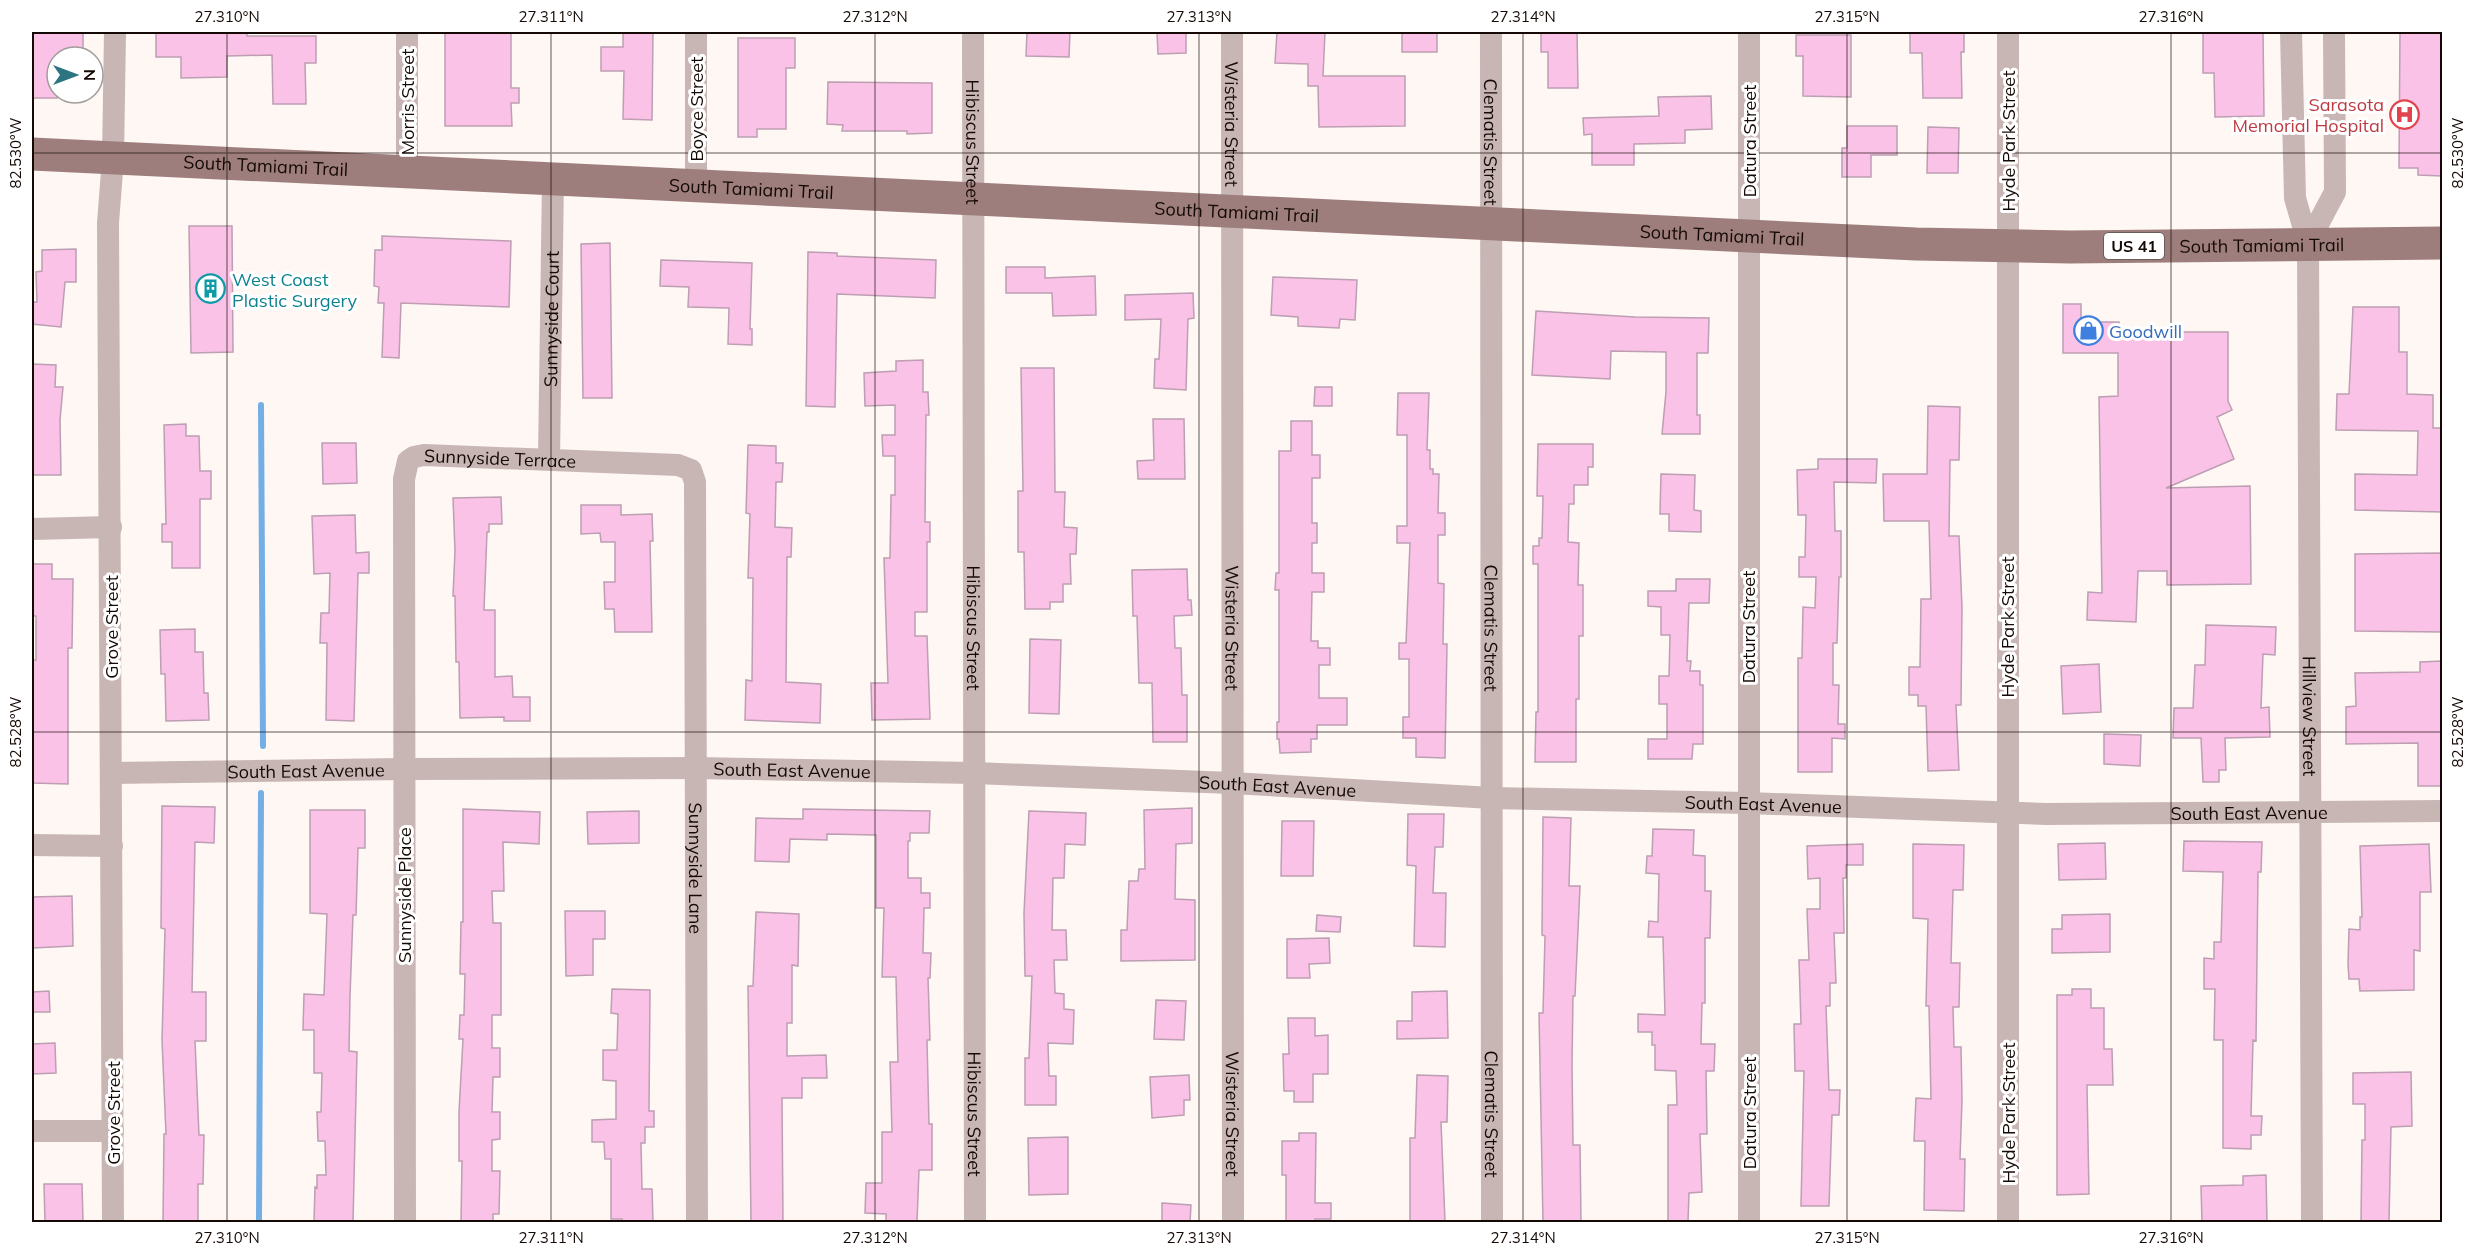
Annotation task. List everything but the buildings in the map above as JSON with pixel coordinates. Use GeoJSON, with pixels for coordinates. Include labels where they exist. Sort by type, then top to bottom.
{"type":"FeatureCollection","features":[{"type":"Feature","properties":{"kind":"main road","name":"South Tamiami Trail"},"geometry":{"type":"LineString","coordinates":[[32,154],[1491,224],[2007,246],[2442,243]]}},
{"type":"Feature","properties":{"kind":"street","name":"Grove Street"},"geometry":{"type":"LineString","coordinates":[[113,1222],[108,223],[114,158],[115,32]]}},
{"type":"Feature","properties":{"kind":"street","name":"Morris Street"},"geometry":{"type":"LineString","coordinates":[[407,32],[407,172]]}},
{"type":"Feature","properties":{"kind":"street","name":"Boyce Street"},"geometry":{"type":"LineString","coordinates":[[696,32],[696,186]]}},
{"type":"Feature","properties":{"kind":"street","name":"Hibiscus Street"},"geometry":{"type":"LineString","coordinates":[[973,32],[975,1222]]}},
{"type":"Feature","properties":{"kind":"street","name":"Wisteria Street"},"geometry":{"type":"LineString","coordinates":[[1232,32],[1233,1222]]}},
{"type":"Feature","properties":{"kind":"street","name":"Clematis Street"},"geometry":{"type":"LineString","coordinates":[[1491,32],[1492,1222]]}},
{"type":"Feature","properties":{"kind":"street","name":"Datura Street"},"geometry":{"type":"LineString","coordinates":[[1749,32],[1749,1222]]}},
{"type":"Feature","properties":{"kind":"street","name":"Hyde Park Street"},"geometry":{"type":"LineString","coordinates":[[2008,32],[2006,812],[2008,1222]]}},
{"type":"Feature","properties":{"kind":"street","name":"Hillview Street"},"geometry":{"type":"LineString","coordinates":[[2291,32],[2295,198],[2308,243],[2312,1222]]}},
{"type":"Feature","properties":{"kind":"street","name":"Hillview Street"},"geometry":{"type":"LineString","coordinates":[[2308,243],[2335,192],[2334,32]]}},
{"type":"Feature","properties":{"kind":"street","name":"Sunnyside Court"},"geometry":{"type":"LineString","coordinates":[[549,459],[553,179]]}},
{"type":"Feature","properties":{"kind":"street","name":"Sunnyside Terrace"},"geometry":{"type":"LineString","coordinates":[[404,568],[404,479],[408,461],[414,457],[424,455],[629,463]]}},
{"type":"Feature","properties":{"kind":"street","name":"Sunnyside Lane"},"geometry":{"type":"LineString","coordinates":[[629,463],[678,465],[691,470],[695,482],[697,1222]]}},
{"type":"Feature","properties":{"kind":"street"},"geometry":{"type":"LineString","coordinates":[[32,529],[111,527]]}},
{"type":"Feature","properties":{"kind":"street","name":"Sunnyside Place"},"geometry":{"type":"LineString","coordinates":[[404,568],[405,1222]]}},
{"type":"Feature","properties":{"kind":"street","name":"South East Avenue"},"geometry":{"type":"LineString","coordinates":[[112,773],[696,768],[974,773],[1232,783],[1492,798],[1748,803],[2046,814],[2309,810],[2442,811]]}},
{"type":"Feature","properties":{"kind":"street"},"geometry":{"type":"LineString","coordinates":[[32,845],[112,846]]}},
{"type":"Feature","properties":{"kind":"street"},"geometry":{"type":"LineString","coordinates":[[32,1131],[114,1131]]}},
{"type":"Feature","properties":{"kind":"waterway"},"geometry":{"type":"LineString","coordinates":[[261,405],[263,746]]}},
{"type":"Feature","properties":{"kind":"waterway"},"geometry":{"type":"LineString","coordinates":[[259,1222],[261,793]]}},
{"type":"Feature","properties":{"kind":"place","name":"Sarasota Memorial Hospital"},"geometry":{"type":"Point","coordinates":[2405,114]}},
{"type":"Feature","properties":{"kind":"place","name":"West Coast Plastic Surgery"},"geometry":{"type":"Point","coordinates":[211,289]}},
{"type":"Feature","properties":{"kind":"place","name":"Goodwill"},"geometry":{"type":"Point","coordinates":[2088,331]}}]}
